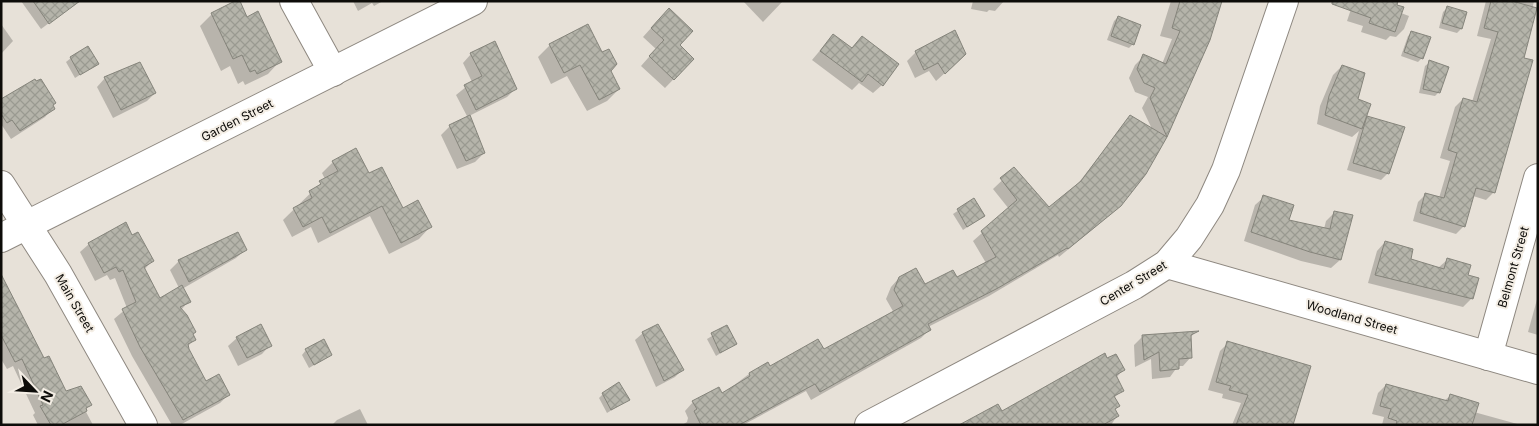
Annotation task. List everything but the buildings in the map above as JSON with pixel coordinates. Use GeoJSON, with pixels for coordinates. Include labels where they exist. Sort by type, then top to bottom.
{"type":"FeatureCollection","features":[{"type":"Feature","properties":{"kind":"street"},"geometry":{"type":"LineString","coordinates":[[294,1],[333,72]]}},
{"type":"Feature","properties":{"kind":"street","name":"Garden Street"},"geometry":{"type":"LineString","coordinates":[[1,238],[473,1]]}},
{"type":"Feature","properties":{"kind":"street","name":"Center Street"},"geometry":{"type":"LineString","coordinates":[[869,425],[1134,285],[1167,264],[1189,238],[1210,205],[1222,178],[1284,1]]}},
{"type":"Feature","properties":{"kind":"street","name":"Belmont Street"},"geometry":{"type":"LineString","coordinates":[[1488,356],[1538,178]]}},
{"type":"Feature","properties":{"kind":"street","name":"Main Street"},"geometry":{"type":"LineString","coordinates":[[1,185],[29,225],[143,425]]}},
{"type":"Feature","properties":{"kind":"street","name":"Woodland Street"},"geometry":{"type":"LineString","coordinates":[[1167,264],[1538,370]]}}]}
